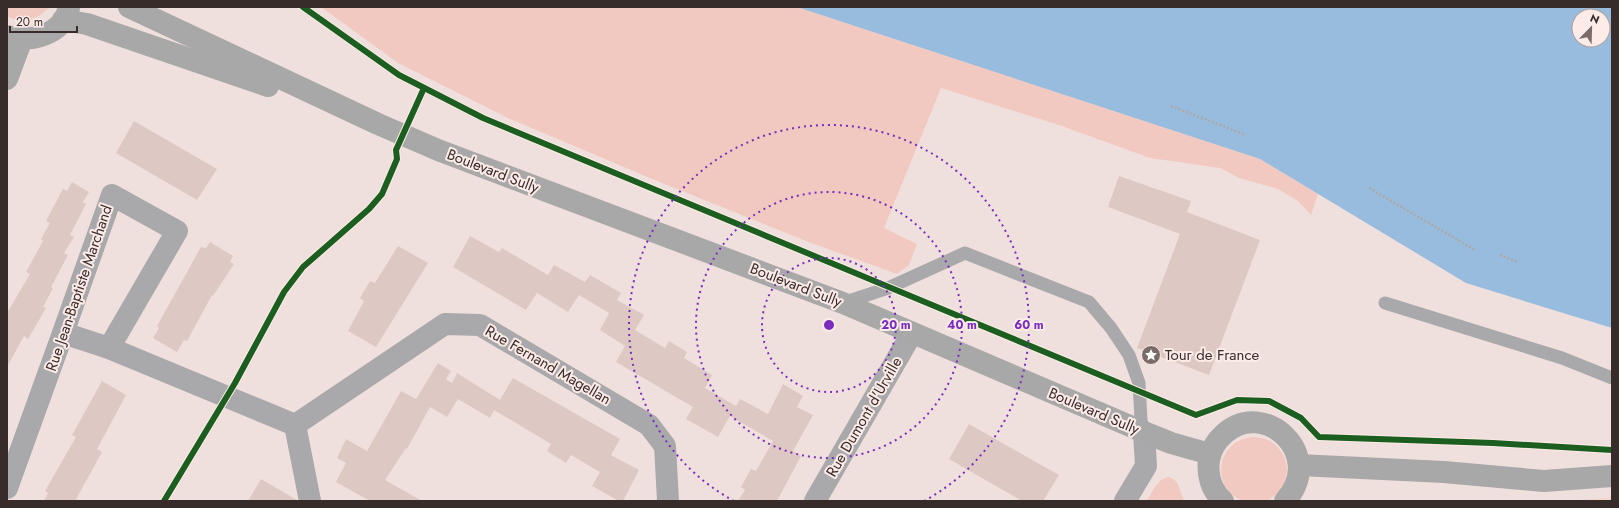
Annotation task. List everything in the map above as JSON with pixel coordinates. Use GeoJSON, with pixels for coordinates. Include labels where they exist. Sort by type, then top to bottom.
{"type":"FeatureCollection","features":[{"type":"Feature","properties":{"kind":"main road","name":"Boulevard Sully"},"geometry":{"type":"LineString","coordinates":[[129,7],[378,124],[438,150],[843,302],[1144,432],[1171,443],[1210,454]]}},
{"type":"Feature","properties":{"kind":"main road","name":"Boulevard Sully"},"geometry":{"type":"LineString","coordinates":[[66,14],[87,24],[149,44],[378,124]]}},
{"type":"Feature","properties":{"kind":"main road"},"geometry":{"type":"LineString","coordinates":[[7,79],[14,37],[36,38],[50,32],[66,14]]}},
{"type":"Feature","properties":{"kind":"main road"},"geometry":{"type":"LineString","coordinates":[[1223,501],[1217,496],[1210,483],[1208,468],[1210,454],[1217,440],[1229,429],[1244,423],[1259,423],[1274,427],[1287,437],[1296,450],[1299,465],[1298,480],[1292,493],[1285,501]]}},
{"type":"Feature","properties":{"kind":"main road"},"geometry":{"type":"LineString","coordinates":[[1299,465],[1444,472],[1544,481],[1612,476]]}},
{"type":"Feature","properties":{"kind":"street","name":"Rue Jean-Baptiste Marchand"},"geometry":{"type":"LineString","coordinates":[[7,488],[112,195],[177,231],[109,348]]}},
{"type":"Feature","properties":{"kind":"street","name":"Rue Fernand Magellan"},"geometry":{"type":"LineString","coordinates":[[295,425],[445,324],[480,325],[649,425],[665,446],[668,501]]}},
{"type":"Feature","properties":{"kind":"street"},"geometry":{"type":"LineString","coordinates":[[63,333],[109,348],[295,425],[310,501]]}},
{"type":"Feature","properties":{"kind":"street","name":"Rue Dumont d'Urville"},"geometry":{"type":"LineString","coordinates":[[815,501],[912,333]]}},
{"type":"Feature","properties":{"kind":"street"},"geometry":{"type":"LineString","coordinates":[[1126,501],[1146,466],[1144,432]]}},
{"type":"Feature","properties":{"kind":"lane"},"geometry":{"type":"LineString","coordinates":[[843,302],[888,288],[965,253],[1089,302],[1111,328],[1129,355],[1139,383],[1141,420],[1144,432]]}},
{"type":"Feature","properties":{"kind":"lane"},"geometry":{"type":"LineString","coordinates":[[1385,303],[1562,358],[1612,378]]}},
{"type":"Feature","properties":{"kind":"path"},"geometry":{"type":"LineString","coordinates":[[1171,106],[1246,135]]}},
{"type":"Feature","properties":{"kind":"path"},"geometry":{"type":"LineString","coordinates":[[1369,188],[1475,250]]}},
{"type":"Feature","properties":{"kind":"path"},"geometry":{"type":"LineString","coordinates":[[1500,255],[1518,262]]}},
{"type":"Feature","properties":{"kind":"shaded area"},"geometry":{"type":"Polygon","coordinates":[[[7,7],[50,7],[40,15],[30,19],[19,20],[7,16],[7,7]]]}},
{"type":"Feature","properties":{"kind":"shaded area"},"geometry":{"type":"Polygon","coordinates":[[[321,7],[797,7],[1260,159],[1318,194],[1311,215],[1298,201],[1278,189],[1239,178],[1220,168],[1150,158],[1059,125],[941,88],[884,228],[917,244],[909,265],[897,274],[806,241],[657,181],[508,118],[398,63],[321,7]]]}},
{"type":"Feature","properties":{"kind":"shaded area"},"geometry":{"type":"Polygon","coordinates":[[[1254,437],[1267,440],[1277,447],[1284,457],[1287,470],[1284,483],[1277,493],[1267,500],[1254,503],[1241,500],[1231,493],[1224,483],[1221,470],[1224,457],[1231,447],[1241,440],[1254,437]]]}},
{"type":"Feature","properties":{"kind":"shaded area"},"geometry":{"type":"Polygon","coordinates":[[[1170,477],[1177,482],[1184,501],[1147,501],[1153,489],[1159,482],[1170,477]]]}},
{"type":"Feature","properties":{"kind":"shaded area"},"geometry":{"type":"Polygon","coordinates":[[[1612,497],[1612,501],[1570,501],[1612,497]]]}},
{"type":"Feature","properties":{"kind":"water"},"geometry":{"type":"Polygon","coordinates":[[[797,7],[1612,7],[1612,328],[1466,283],[1260,159],[797,7]]]}},
{"type":"Feature","properties":{"kind":"building"},"geometry":{"type":"Polygon","coordinates":[[[134,121],[217,169],[197,200],[116,153],[134,121]]]}},
{"type":"Feature","properties":{"kind":"building"},"geometry":{"type":"Polygon","coordinates":[[[1119,176],[1191,201],[1187,212],[1260,240],[1209,375],[1137,348],[1180,234],[1108,207],[1119,176]]]}},
{"type":"Feature","properties":{"kind":"building"},"geometry":{"type":"Polygon","coordinates":[[[72,182],[89,192],[83,202],[86,204],[70,235],[74,237],[64,253],[68,255],[51,287],[53,288],[43,307],[46,308],[28,339],[24,336],[7,367],[7,313],[30,274],[26,272],[43,241],[41,239],[50,223],[46,221],[63,189],[67,191],[72,182]]]}},
{"type":"Feature","properties":{"kind":"building"},"geometry":{"type":"Polygon","coordinates":[[[470,236],[499,252],[502,248],[548,275],[554,265],[585,282],[590,275],[621,293],[617,300],[644,315],[635,330],[665,348],[669,341],[687,352],[684,358],[712,375],[705,388],[736,406],[731,415],[740,399],[768,414],[783,384],[803,396],[797,407],[813,415],[793,451],[801,456],[777,501],[738,501],[745,490],[741,487],[751,469],[756,471],[773,441],[730,416],[718,437],[686,419],[693,407],[616,362],[625,346],[600,330],[612,308],[609,313],[579,295],[568,312],[537,293],[526,310],[453,267],[470,236]]]}},
{"type":"Feature","properties":{"kind":"building"},"geometry":{"type":"Polygon","coordinates":[[[210,242],[233,256],[230,262],[234,264],[213,296],[212,295],[187,341],[184,340],[177,352],[153,338],[159,328],[157,326],[201,247],[206,248],[210,242]]]}},
{"type":"Feature","properties":{"kind":"building"},"geometry":{"type":"Polygon","coordinates":[[[398,246],[428,263],[376,347],[348,331],[364,301],[360,298],[370,281],[375,283],[398,246]]]}},
{"type":"Feature","properties":{"kind":"building"},"geometry":{"type":"Polygon","coordinates":[[[438,363],[451,371],[446,379],[452,383],[457,373],[500,400],[513,378],[620,439],[611,455],[639,470],[623,501],[619,501],[592,486],[600,472],[571,455],[566,463],[547,451],[551,444],[494,410],[490,418],[458,399],[447,417],[430,407],[407,449],[406,448],[385,480],[422,501],[370,501],[336,482],[346,463],[337,458],[346,439],[367,451],[401,391],[416,399],[438,363]]]}},
{"type":"Feature","properties":{"kind":"building"},"geometry":{"type":"Polygon","coordinates":[[[102,381],[126,395],[97,449],[102,452],[75,501],[44,501],[48,493],[45,491],[76,437],[72,435],[102,381]]]}},
{"type":"Feature","properties":{"kind":"building"},"geometry":{"type":"Polygon","coordinates":[[[969,424],[1059,475],[1043,501],[1022,501],[949,459],[969,424]]]}},
{"type":"Feature","properties":{"kind":"building"},"geometry":{"type":"Polygon","coordinates":[[[261,479],[297,500],[297,501],[248,501],[261,479]]]}},
{"type":"Feature","properties":{"kind":"cycle path"},"geometry":{"type":"LineString","coordinates":[[303,7],[399,75],[483,118],[1196,415],[1237,400],[1269,401],[1301,418],[1319,437],[1493,443],[1612,450]]}},
{"type":"Feature","properties":{"kind":"cycle path"},"geometry":{"type":"LineString","coordinates":[[164,501],[235,383],[284,292],[303,267],[369,209],[382,194],[397,159],[396,150],[424,88]]}},
{"type":"Feature","properties":{"kind":"place","name":"Tour de France"},"geometry":{"type":"Point","coordinates":[1151,355]}}]}
